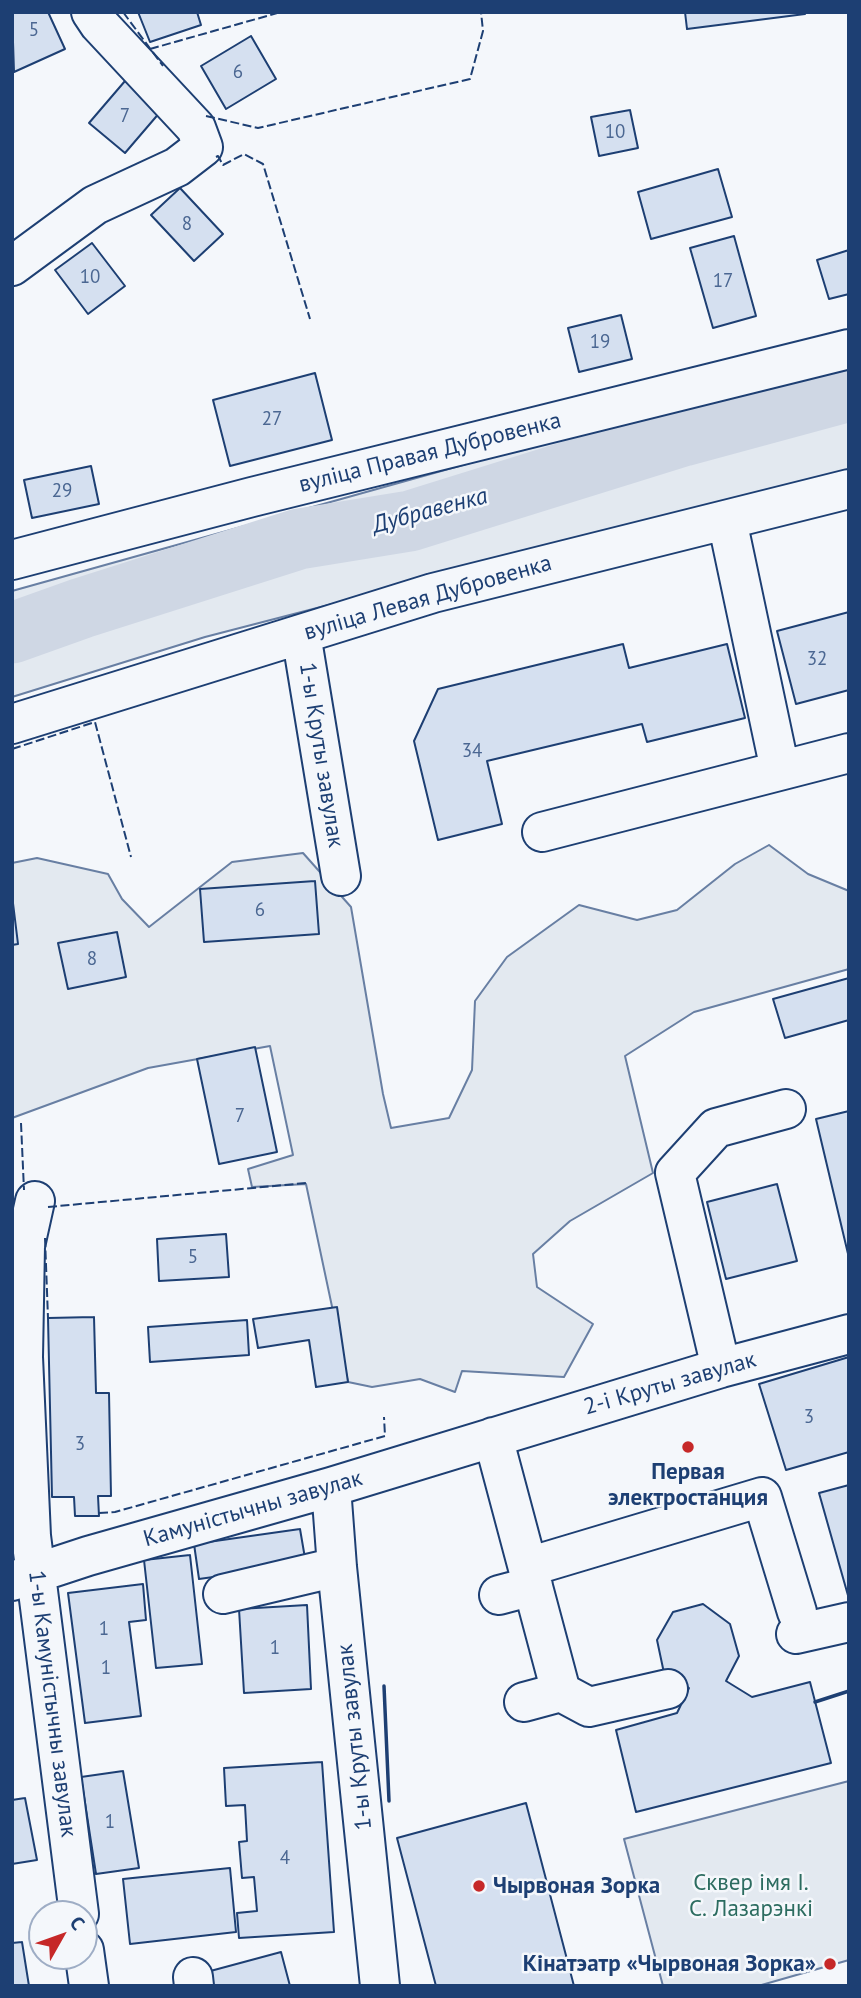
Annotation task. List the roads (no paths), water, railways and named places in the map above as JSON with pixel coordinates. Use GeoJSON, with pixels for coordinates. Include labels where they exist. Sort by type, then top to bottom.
{"type":"FeatureCollection","features":[{"type":"Feature","properties":{"kind":"street"},"geometry":{"type":"LineString","coordinates":[[12,266],[95,205],[177,167],[203,147],[196,128],[99,24],[91,12]]}},
{"type":"Feature","properties":{"kind":"street","name":"вуліца Правая Дубровенка"},"geometry":{"type":"LineString","coordinates":[[12,560],[253,497],[849,349]]}},
{"type":"Feature","properties":{"kind":"street","name":"вуліца Левая Дубровенка"},"geometry":{"type":"LineString","coordinates":[[12,724],[433,593],[849,489]]}},
{"type":"Feature","properties":{"kind":"street"},"geometry":{"type":"LineString","coordinates":[[727,520],[780,770]]}},
{"type":"Feature","properties":{"kind":"street","name":"1-ы Круты завулак"},"geometry":{"type":"LineString","coordinates":[[301,634],[341,876]]}},
{"type":"Feature","properties":{"kind":"street"},"geometry":{"type":"LineString","coordinates":[[542,832],[849,753]]}},
{"type":"Feature","properties":{"kind":"street"},"geometry":{"type":"LineString","coordinates":[[721,1368],[675,1173],[716,1128],[786,1109]]}},
{"type":"Feature","properties":{"kind":"street","name":"1-ы Камуністычны завулак"},"geometry":{"type":"LineString","coordinates":[[24,1222],[18,1357],[31,1536],[24,1577],[77,1900]]}},
{"type":"Feature","properties":{"kind":"street","name":"2-і Круты завулак"},"geometry":{"type":"LineString","coordinates":[[493,1437],[721,1368],[849,1334]]}},
{"type":"Feature","properties":{"kind":"street"},"geometry":{"type":"LineString","coordinates":[[493,1437],[520,1583],[561,1692],[589,1707],[668,1689]]}},
{"type":"Feature","properties":{"kind":"street","name":"Камуністычны завулак"},"geometry":{"type":"LineString","coordinates":[[24,1577],[331,1488],[493,1437]]}},
{"type":"Feature","properties":{"kind":"street","name":"1-ы Круты завулак"},"geometry":{"type":"LineString","coordinates":[[331,1488],[380,1986]]}},
{"type":"Feature","properties":{"kind":"street"},"geometry":{"type":"LineString","coordinates":[[520,1583],[762,1497],[797,1623],[849,1622]]}},
{"type":"Feature","properties":{"kind":"street"},"geometry":{"type":"LineString","coordinates":[[223,1594],[337,1567]]}},
{"type":"Feature","properties":{"kind":"street"},"geometry":{"type":"LineString","coordinates":[[524,1702],[561,1692]]}},
{"type":"Feature","properties":{"kind":"waterway","name":"Дубравенка"},"geometry":{"type":"LineString","coordinates":[[12,633],[299,539],[410,521],[683,436],[849,391]]}},
{"type":"Feature","properties":{"kind":"place","name":"Первая электростанция"},"geometry":{"type":"Point","coordinates":[688,1447]}},
{"type":"Feature","properties":{"kind":"place","name":"Чырвоная Зорка"},"geometry":{"type":"Point","coordinates":[479,1886]}},
{"type":"Feature","properties":{"kind":"place","name":"Кінатэатр «Чырвоная Зорка»"},"geometry":{"type":"Point","coordinates":[830,1964]}},
{"type":"Feature","properties":{"kind":"park label","name":"Сквер імя І. С. Лазарэнкі"},"geometry":{"type":"Point","coordinates":[751,1896]}}]}
